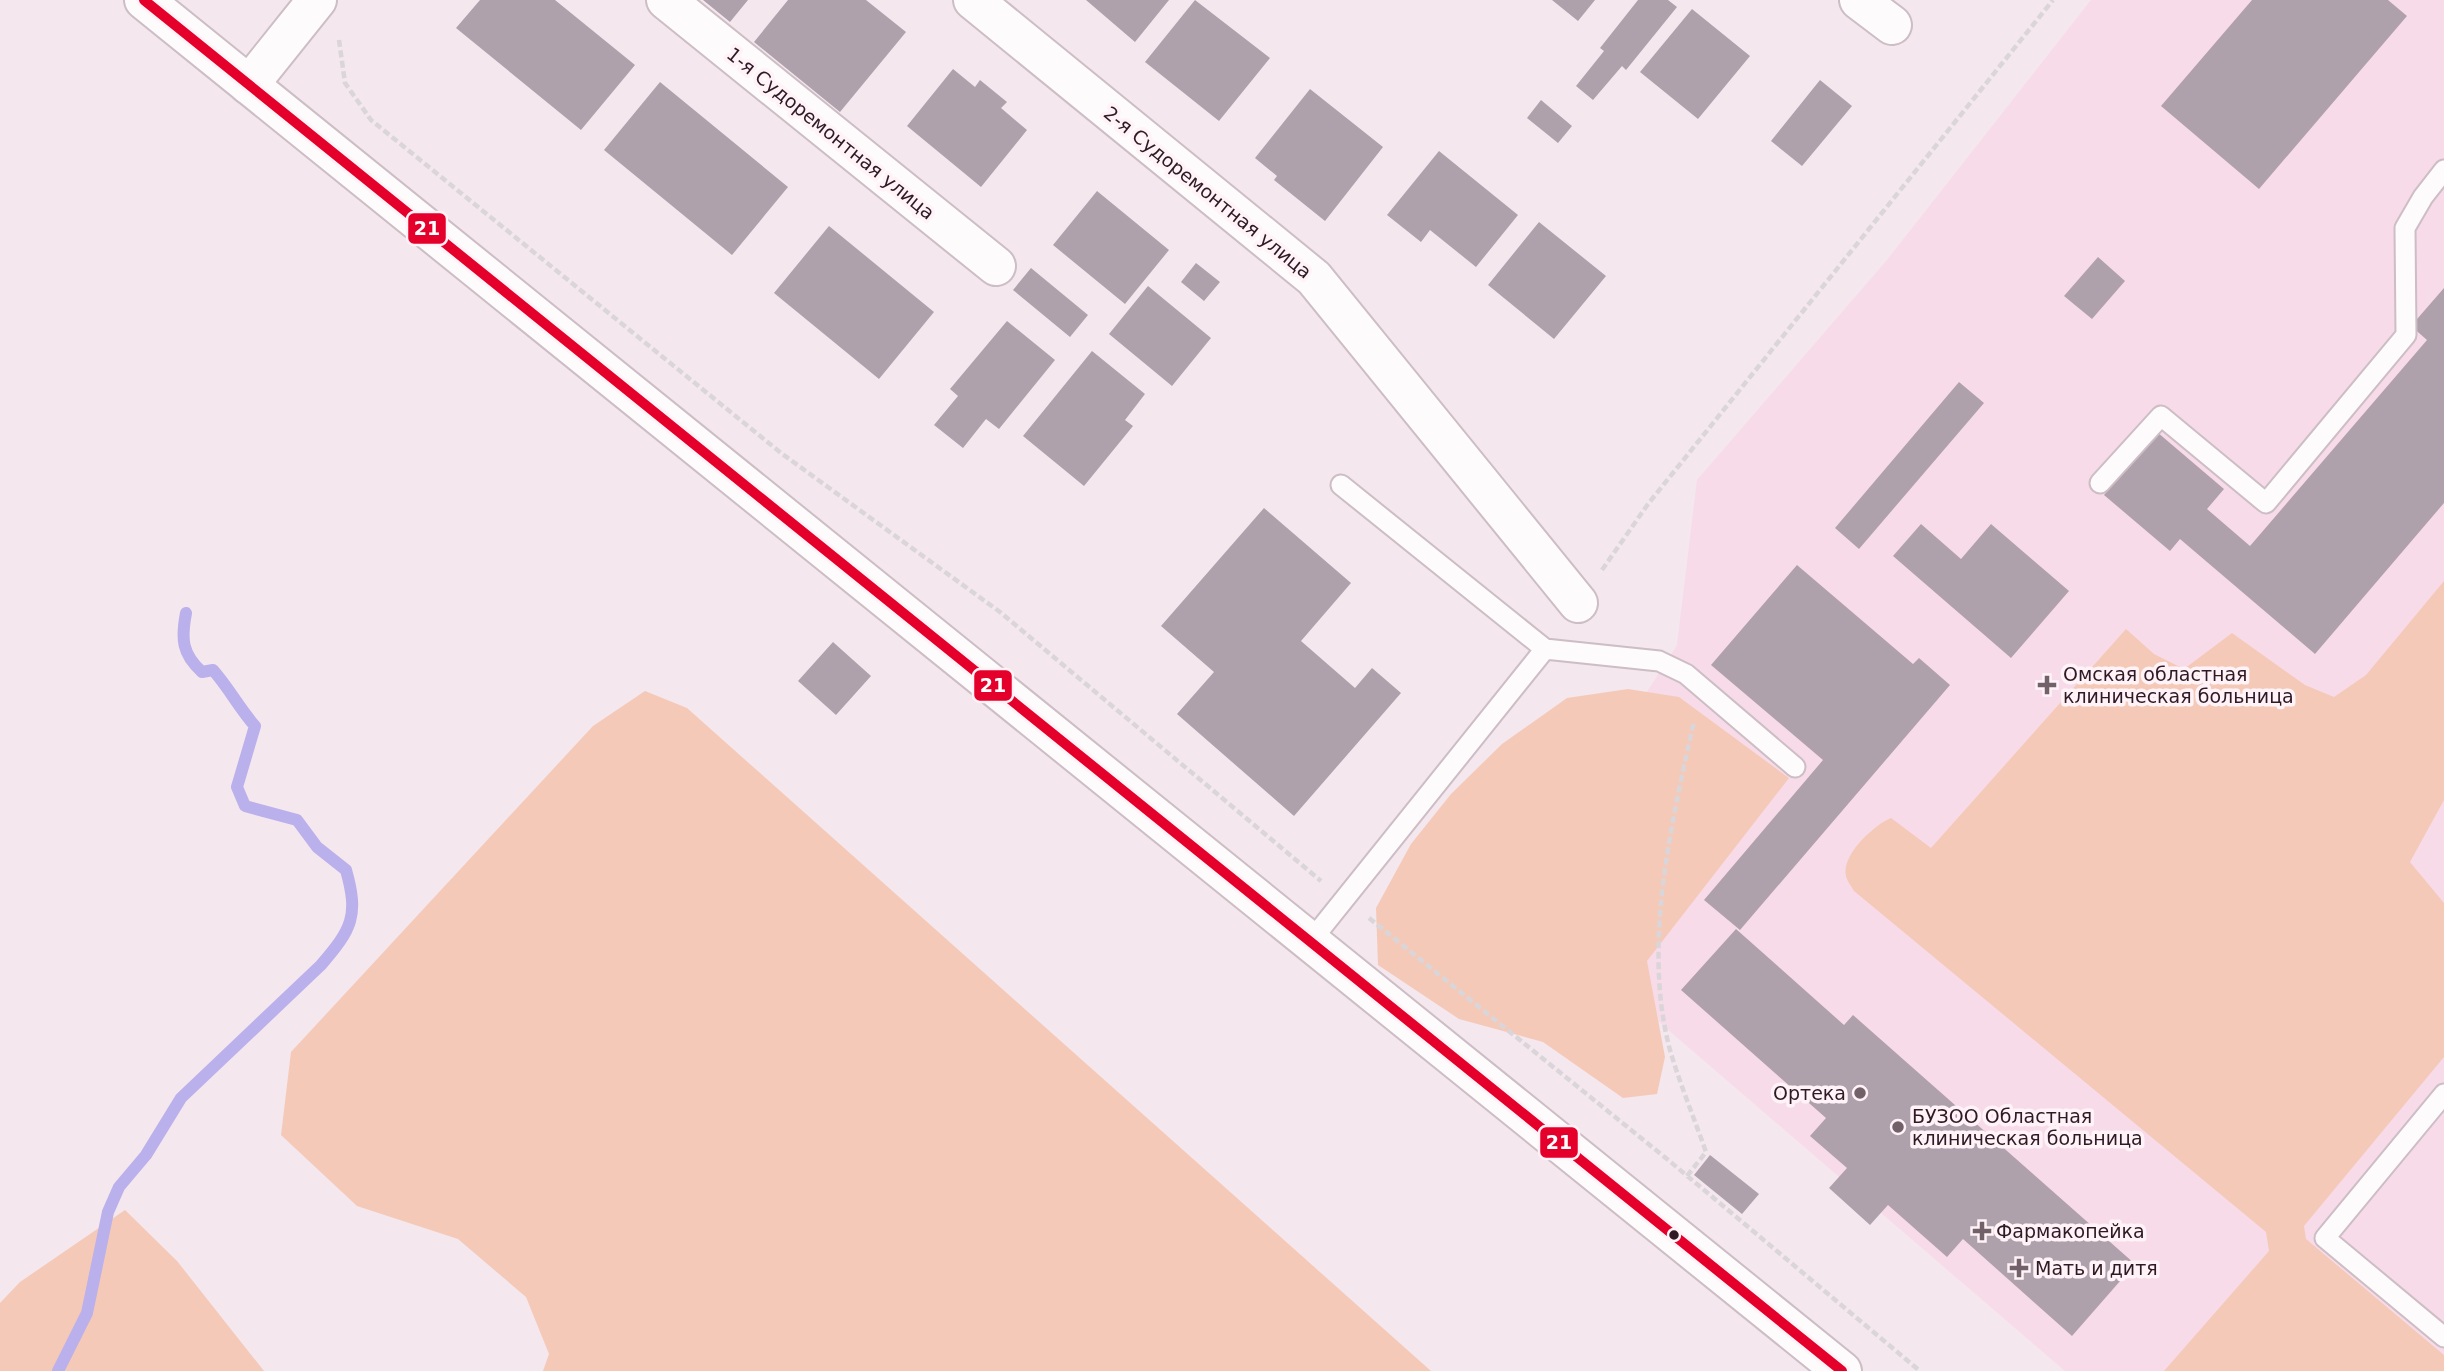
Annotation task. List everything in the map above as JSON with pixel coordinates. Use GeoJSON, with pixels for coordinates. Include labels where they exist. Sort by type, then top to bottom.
{"type":"FeatureCollection","features":[{"type":"Feature","properties":{"kind":"main road"},"geometry":{"type":"LineString","coordinates":[[144,0],[1842,1371]]}},
{"type":"Feature","properties":{"kind":"main road"},"geometry":{"type":"LineString","coordinates":[[249,85],[317,0]]}},
{"type":"Feature","properties":{"kind":"main road","name":"1-я Судоремонтная улица"},"geometry":{"type":"LineString","coordinates":[[666,0],[996,266]]}},
{"type":"Feature","properties":{"kind":"main road","name":"2-я Судоремонтная улица"},"geometry":{"type":"LineString","coordinates":[[973,0],[1314,278],[1578,603]]}},
{"type":"Feature","properties":{"kind":"main road"},"geometry":{"type":"LineString","coordinates":[[1859,0],[1892,25]]}},
{"type":"Feature","properties":{"kind":"lane"},"geometry":{"type":"LineString","coordinates":[[2100,483],[2161,416],[2266,503],[2406,335],[2405,228],[2423,197],[2444,170]]}},
{"type":"Feature","properties":{"kind":"lane"},"geometry":{"type":"LineString","coordinates":[[1341,485],[1545,649],[1658,661],[1686,674],[1795,767]]}},
{"type":"Feature","properties":{"kind":"lane"},"geometry":{"type":"LineString","coordinates":[[1310,942],[1545,649]]}},
{"type":"Feature","properties":{"kind":"lane"},"geometry":{"type":"LineString","coordinates":[[2444,1094],[2325,1238],[2444,1337]]}},
{"type":"Feature","properties":{"kind":"path"},"geometry":{"type":"LineString","coordinates":[[1578,603],[1648,504],[2053,0]]}},
{"type":"Feature","properties":{"kind":"path"},"geometry":{"type":"LineString","coordinates":[[340,34],[338,45],[345,83],[371,120],[781,453],[1000,612],[1344,899],[1687,1176],[1920,1371]]}},
{"type":"Feature","properties":{"kind":"path"},"geometry":{"type":"LineString","coordinates":[[1687,1176],[1706,1152],[1670,1049],[1660,993],[1657,945],[1677,798],[1702,687]]}},
{"type":"Feature","properties":{"kind":"shaded area","name":"Омская областная клиническая больница"},"geometry":{"type":"Polygon","coordinates":[[[2091,0],[2444,0],[2444,1371],[2065,1371],[1480,868],[1625,726],[1677,645],[1697,480],[1887,260],[2091,0]]]}},
{"type":"Feature","properties":{"kind":"shaded area"},"geometry":{"type":"Polygon","coordinates":[[[2444,581],[2444,800],[2410,862],[2444,903],[2444,1057],[2304,1226],[2306,1239],[2444,1355],[2444,1371],[2164,1371],[2269,1251],[2266,1232],[1854,891],[1846,876],[1849,859],[1868,834],[1891,818],[1931,848],[2126,629],[2154,654],[2184,669],[2232,633],[2305,685],[2334,697],[2366,675],[2444,581]]]}},
{"type":"Feature","properties":{"kind":"shaded area"},"geometry":{"type":"Polygon","coordinates":[[[1628,689],[1679,697],[1789,778],[1647,961],[1665,1057],[1657,1094],[1623,1098],[1543,1042],[1459,1019],[1378,965],[1376,908],[1411,844],[1451,794],[1502,744],[1567,698],[1628,689]]]}},
{"type":"Feature","properties":{"kind":"shaded area"},"geometry":{"type":"Polygon","coordinates":[[[645,691],[687,708],[1431,1371],[543,1371],[549,1354],[526,1297],[458,1239],[357,1206],[281,1135],[291,1052],[593,726],[645,691]]]}},
{"type":"Feature","properties":{"kind":"shaded area"},"geometry":{"type":"Polygon","coordinates":[[[125,1210],[177,1261],[264,1371],[0,1371],[0,1303],[20,1282],[125,1210]]]}},
{"type":"Feature","properties":{"kind":"building"},"geometry":{"type":"Polygon","coordinates":[[[480,0],[555,0],[635,65],[581,130],[456,28],[480,0]]]}},
{"type":"Feature","properties":{"kind":"building"},"geometry":{"type":"Polygon","coordinates":[[[703,0],[748,0],[730,22],[703,0]]]}},
{"type":"Feature","properties":{"kind":"building"},"geometry":{"type":"Polygon","coordinates":[[[788,0],[866,0],[906,32],[840,112],[754,42],[788,0]]]}},
{"type":"Feature","properties":{"kind":"building"},"geometry":{"type":"Polygon","coordinates":[[[1086,0],[1169,0],[1135,42],[1086,0]]]}},
{"type":"Feature","properties":{"kind":"building"},"geometry":{"type":"Polygon","coordinates":[[[1195,0],[1270,58],[1219,121],[1145,62],[1195,0]]]}},
{"type":"Feature","properties":{"kind":"building"},"geometry":{"type":"Polygon","coordinates":[[[1552,0],[1595,0],[1578,21],[1552,0]]]}},
{"type":"Feature","properties":{"kind":"building"},"geometry":{"type":"Polygon","coordinates":[[[1638,0],[1668,0],[1677,7],[1626,70],[1622,66],[1593,100],[1576,86],[1604,51],[1600,48],[1638,0]]]}},
{"type":"Feature","properties":{"kind":"building"},"geometry":{"type":"Polygon","coordinates":[[[2252,0],[2388,0],[2407,16],[2259,189],[2161,106],[2252,0]]]}},
{"type":"Feature","properties":{"kind":"building"},"geometry":{"type":"Polygon","coordinates":[[[1692,9],[1750,56],[1698,119],[1640,72],[1692,9]]]}},
{"type":"Feature","properties":{"kind":"building"},"geometry":{"type":"Polygon","coordinates":[[[953,69],[975,87],[980,80],[1007,102],[1001,108],[1027,130],[981,187],[907,126],[953,69]]]}},
{"type":"Feature","properties":{"kind":"building"},"geometry":{"type":"Polygon","coordinates":[[[1820,80],[1852,106],[1802,166],[1771,141],[1820,80]]]}},
{"type":"Feature","properties":{"kind":"building"},"geometry":{"type":"Polygon","coordinates":[[[660,82],[788,187],[732,255],[604,150],[660,82]]]}},
{"type":"Feature","properties":{"kind":"building"},"geometry":{"type":"Polygon","coordinates":[[[1310,89],[1383,147],[1325,221],[1274,180],[1277,176],[1255,158],[1310,89]]]}},
{"type":"Feature","properties":{"kind":"building"},"geometry":{"type":"Polygon","coordinates":[[[1541,100],[1572,126],[1558,143],[1527,118],[1541,100]]]}},
{"type":"Feature","properties":{"kind":"building"},"geometry":{"type":"Polygon","coordinates":[[[1439,151],[1518,215],[1476,267],[1430,230],[1421,242],[1387,215],[1439,151]]]}},
{"type":"Feature","properties":{"kind":"building"},"geometry":{"type":"Polygon","coordinates":[[[1097,191],[1169,250],[1125,304],[1053,245],[1097,191]]]}},
{"type":"Feature","properties":{"kind":"building"},"geometry":{"type":"Polygon","coordinates":[[[1539,222],[1606,276],[1554,339],[1488,285],[1539,222]]]}},
{"type":"Feature","properties":{"kind":"building"},"geometry":{"type":"Polygon","coordinates":[[[829,226],[934,312],[879,379],[774,293],[829,226]]]}},
{"type":"Feature","properties":{"kind":"building"},"geometry":{"type":"Polygon","coordinates":[[[2098,257],[2125,281],[2092,319],[2064,296],[2098,257]]]}},
{"type":"Feature","properties":{"kind":"building"},"geometry":{"type":"Polygon","coordinates":[[[1196,263],[1220,282],[1204,301],[1181,282],[1196,263]]]}},
{"type":"Feature","properties":{"kind":"building"},"geometry":{"type":"Polygon","coordinates":[[[1031,268],[1088,315],[1070,337],[1013,290],[1031,268]]]}},
{"type":"Feature","properties":{"kind":"building"},"geometry":{"type":"Polygon","coordinates":[[[1148,286],[1211,338],[1172,386],[1109,334],[1148,286]]]}},
{"type":"Feature","properties":{"kind":"building"},"geometry":{"type":"Polygon","coordinates":[[[2444,288],[2444,503],[2315,654],[2180,539],[2170,551],[2104,495],[2157,432],[2224,489],[2207,509],[2250,546],[2427,340],[2411,326],[2444,288]]]}},
{"type":"Feature","properties":{"kind":"building"},"geometry":{"type":"Polygon","coordinates":[[[1007,321],[1055,360],[999,429],[986,419],[963,448],[934,425],[958,396],[950,389],[1007,321]]]}},
{"type":"Feature","properties":{"kind":"building"},"geometry":{"type":"Polygon","coordinates":[[[1092,351],[1145,394],[1125,420],[1133,426],[1084,486],[1023,436],[1092,351]]]}},
{"type":"Feature","properties":{"kind":"building"},"geometry":{"type":"Polygon","coordinates":[[[1959,382],[1984,403],[1859,549],[1835,528],[1959,382]]]}},
{"type":"Feature","properties":{"kind":"building"},"geometry":{"type":"Polygon","coordinates":[[[1264,508],[1351,583],[1301,641],[1355,688],[1372,668],[1401,693],[1294,816],[1177,714],[1214,672],[1161,626],[1264,508]]]}},
{"type":"Feature","properties":{"kind":"building"},"geometry":{"type":"Polygon","coordinates":[[[1921,524],[1961,559],[1991,524],[2069,591],[2011,658],[1893,556],[1921,524]]]}},
{"type":"Feature","properties":{"kind":"building"},"geometry":{"type":"Polygon","coordinates":[[[1797,565],[1913,664],[1919,658],[1950,685],[1740,930],[1704,900],[1823,760],[1711,665],[1797,565]]]}},
{"type":"Feature","properties":{"kind":"building"},"geometry":{"type":"Polygon","coordinates":[[[833,642],[871,676],[836,715],[798,681],[833,642]]]}},
{"type":"Feature","properties":{"kind":"building","name":"БУЗОО Областная клиническая больница"},"geometry":{"type":"Polygon","coordinates":[[[1736,929],[1844,1025],[1853,1015],[2135,1264],[2072,1336],[1963,1239],[1947,1257],[1888,1205],[1870,1225],[1829,1188],[1847,1168],[1810,1136],[1826,1118],[1681,990],[1736,929]]]}},
{"type":"Feature","properties":{"kind":"building"},"geometry":{"type":"Polygon","coordinates":[[[1710,1155],[1759,1194],[1742,1214],[1694,1175],[1710,1155]]]}},
{"type":"Feature","properties":{"kind":"waterway"},"geometry":{"type":"LineString","coordinates":[[58,1371],[87,1313],[108,1212],[119,1187],[146,1155],[181,1098],[321,965],[346,931],[352,911],[346,870],[317,847],[297,820],[245,806],[237,787],[255,726],[213,670],[202,672],[190,659],[184,638],[186,613]]}},
{"type":"Feature","properties":{"kind":"transit line","name":"21"},"geometry":{"type":"LineString","coordinates":[[144,0],[1842,1371]]}},
{"type":"Feature","properties":{"kind":"place","name":"Омская областная клиническая больница"},"geometry":{"type":"Point","coordinates":[2047,685]}},
{"type":"Feature","properties":{"kind":"place","name":"Ортека"},"geometry":{"type":"Point","coordinates":[1860,1093]}},
{"type":"Feature","properties":{"kind":"place","name":"БУЗОО Областная клиническая больница"},"geometry":{"type":"Point","coordinates":[1898,1127]}},
{"type":"Feature","properties":{"kind":"place","name":"Фармакопейка"},"geometry":{"type":"Point","coordinates":[1982,1231]}},
{"type":"Feature","properties":{"kind":"place","name":"Мать и дитя"},"geometry":{"type":"Point","coordinates":[2019,1268]}}]}
